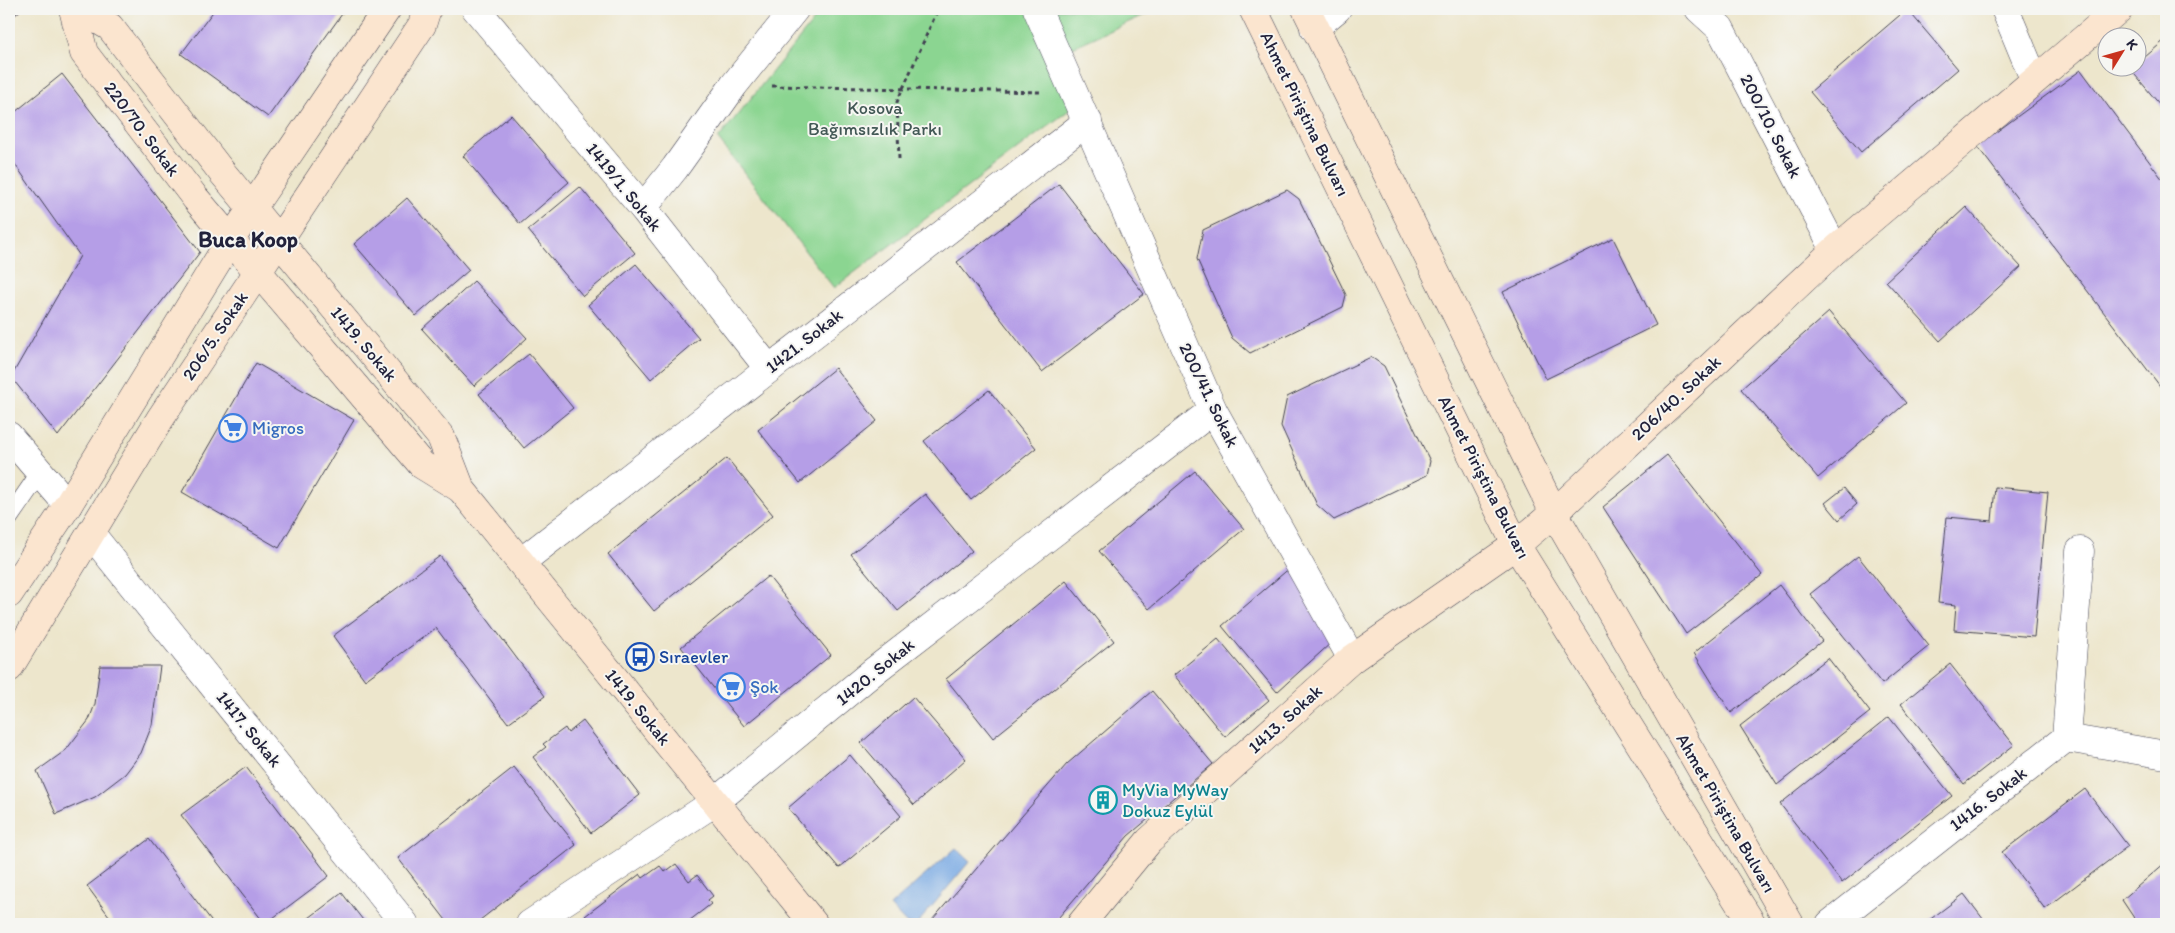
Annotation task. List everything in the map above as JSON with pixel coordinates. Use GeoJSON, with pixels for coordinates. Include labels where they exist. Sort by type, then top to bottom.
{"type":"FeatureCollection","features":[{"type":"Feature","properties":{"kind":"main road","name":"220/70. Sokak"},"geometry":{"type":"LineString","coordinates":[[73,9],[84,53],[196,199],[231,239]]}},
{"type":"Feature","properties":{"kind":"main road","name":"220/70. Sokak"},"geometry":{"type":"LineString","coordinates":[[80,9],[110,27],[221,171],[252,208]]}},
{"type":"Feature","properties":{"kind":"main road","name":"206/5. Sokak"},"geometry":{"type":"LineString","coordinates":[[9,594],[68,505],[231,239],[387,9]]}},
{"type":"Feature","properties":{"kind":"main road","name":"206/5. Sokak"},"geometry":{"type":"LineString","coordinates":[[9,668],[92,535],[160,419],[422,25],[427,9]]}},
{"type":"Feature","properties":{"kind":"main road","name":"Ahmet Piriştina Bulvarı"},"geometry":{"type":"LineString","coordinates":[[1253,9],[1516,545],[1752,924]]}},
{"type":"Feature","properties":{"kind":"main road"},"geometry":{"type":"LineString","coordinates":[[2034,79],[2119,9]]}},
{"type":"Feature","properties":{"kind":"main road","name":"Ahmet Piriştina Bulvarı"},"geometry":{"type":"LineString","coordinates":[[1310,18],[1554,513],[1790,924]]}},
{"type":"Feature","properties":{"kind":"main road","name":"206/40. Sokak"},"geometry":{"type":"LineString","coordinates":[[1516,545],[1554,513],[1835,250],[2034,79]]}},
{"type":"Feature","properties":{"kind":"main road","name":"1419. Sokak"},"geometry":{"type":"LineString","coordinates":[[252,208],[441,437],[461,489],[814,924]]}},
{"type":"Feature","properties":{"kind":"main road","name":"1419. Sokak"},"geometry":{"type":"LineString","coordinates":[[231,239],[422,465],[461,489]]}},
{"type":"Feature","properties":{"kind":"main road","name":"1413. Sokak"},"geometry":{"type":"LineString","coordinates":[[1081,924],[1149,841],[1352,659],[1516,545]]}},
{"type":"Feature","properties":{"kind":"street","name":"1419/1. Sokak"},"geometry":{"type":"LineString","coordinates":[[476,9],[643,208],[768,368]]}},
{"type":"Feature","properties":{"kind":"street"},"geometry":{"type":"LineString","coordinates":[[643,208],[675,168],[734,85],[795,9]]}},
{"type":"Feature","properties":{"kind":"street","name":"200/41. Sokak"},"geometry":{"type":"LineString","coordinates":[[1037,9],[1088,121],[1213,410],[1352,659]]}},
{"type":"Feature","properties":{"kind":"street"},"geometry":{"type":"LineString","coordinates":[[1310,18],[1337,9]]}},
{"type":"Feature","properties":{"kind":"street","name":"200/10. Sokak"},"geometry":{"type":"LineString","coordinates":[[1699,9],[1720,28],[1835,250]]}},
{"type":"Feature","properties":{"kind":"street"},"geometry":{"type":"LineString","coordinates":[[2004,9],[2034,79]]}},
{"type":"Feature","properties":{"kind":"street","name":"1421. Sokak"},"geometry":{"type":"LineString","coordinates":[[521,562],[1088,121]]}},
{"type":"Feature","properties":{"kind":"street","name":"1420. Sokak"},"geometry":{"type":"LineString","coordinates":[[530,924],[715,802],[874,671],[1213,410]]}},
{"type":"Feature","properties":{"kind":"street"},"geometry":{"type":"LineString","coordinates":[[9,436],[68,505]]}},
{"type":"Feature","properties":{"kind":"street","name":"1417. Sokak"},"geometry":{"type":"LineString","coordinates":[[92,535],[405,924]]}},
{"type":"Feature","properties":{"kind":"street"},"geometry":{"type":"LineString","coordinates":[[2080,551],[2066,738],[2166,755]]}},
{"type":"Feature","properties":{"kind":"street","name":"1416. Sokak"},"geometry":{"type":"LineString","coordinates":[[1830,924],[2066,738]]}},
{"type":"Feature","properties":{"kind":"lane"},"geometry":{"type":"LineString","coordinates":[[9,518],[40,473]]}},
{"type":"Feature","properties":{"kind":"path"},"geometry":{"type":"LineString","coordinates":[[899,159],[897,102],[938,9]]}},
{"type":"Feature","properties":{"kind":"path"},"geometry":{"type":"LineString","coordinates":[[734,85],[1075,93]]}},
{"type":"Feature","properties":{"kind":"green space","name":"Kosova Bağımsızlık Parkı"},"geometry":{"type":"Polygon","coordinates":[[[823,9],[1158,9],[1066,50],[1089,95],[834,288],[718,139],[823,9]]]}},
{"type":"Feature","properties":{"kind":"water"},"geometry":{"type":"Polygon","coordinates":[[[956,848],[970,861],[917,924],[907,924],[890,906],[956,848]]]}},
{"type":"Feature","properties":{"kind":"building"},"geometry":{"type":"Polygon","coordinates":[[[9,9],[22,9],[9,20],[9,9]]]}},
{"type":"Feature","properties":{"kind":"building"},"geometry":{"type":"Polygon","coordinates":[[[215,9],[335,9],[342,14],[268,117],[181,54],[215,9]]]}},
{"type":"Feature","properties":{"kind":"building"},"geometry":{"type":"Polygon","coordinates":[[[1907,9],[1958,69],[1861,152],[1810,92],[1907,9]]]}},
{"type":"Feature","properties":{"kind":"building"},"geometry":{"type":"Polygon","coordinates":[[[2166,39],[2166,112],[2138,78],[2148,78],[2148,54],[2166,39]]]}},
{"type":"Feature","properties":{"kind":"building"},"geometry":{"type":"Polygon","coordinates":[[[2081,70],[2166,184],[2166,394],[1977,146],[2081,70]]]}},
{"type":"Feature","properties":{"kind":"building"},"geometry":{"type":"Polygon","coordinates":[[[62,74],[200,252],[58,436],[11,377],[80,256],[9,156],[9,117],[62,74]]]}},
{"type":"Feature","properties":{"kind":"building"},"geometry":{"type":"Polygon","coordinates":[[[511,115],[569,182],[520,224],[463,156],[511,115]]]}},
{"type":"Feature","properties":{"kind":"building"},"geometry":{"type":"Polygon","coordinates":[[[1059,184],[1144,294],[1042,372],[957,262],[1059,184]]]}},
{"type":"Feature","properties":{"kind":"building"},"geometry":{"type":"Polygon","coordinates":[[[580,187],[635,253],[583,296],[528,230],[580,187]]]}},
{"type":"Feature","properties":{"kind":"building"},"geometry":{"type":"Polygon","coordinates":[[[1287,190],[1299,199],[1346,295],[1343,307],[1250,353],[1232,338],[1197,259],[1203,230],[1287,190]]]}},
{"type":"Feature","properties":{"kind":"building"},"geometry":{"type":"Polygon","coordinates":[[[407,198],[469,270],[416,316],[354,244],[407,198]]]}},
{"type":"Feature","properties":{"kind":"building"},"geometry":{"type":"Polygon","coordinates":[[[1966,207],[2021,267],[1940,341],[1886,281],[1966,207]]]}},
{"type":"Feature","properties":{"kind":"building"},"geometry":{"type":"Polygon","coordinates":[[[1613,238],[1656,325],[1546,379],[1503,292],[1613,238]]]}},
{"type":"Feature","properties":{"kind":"building"},"geometry":{"type":"Polygon","coordinates":[[[636,264],[699,338],[651,379],[588,305],[636,264]]]}},
{"type":"Feature","properties":{"kind":"building"},"geometry":{"type":"Polygon","coordinates":[[[474,281],[527,338],[474,386],[422,329],[474,281]]]}},
{"type":"Feature","properties":{"kind":"building"},"geometry":{"type":"Polygon","coordinates":[[[1829,312],[1906,403],[1818,478],[1741,389],[1829,312]]]}},
{"type":"Feature","properties":{"kind":"building"},"geometry":{"type":"Polygon","coordinates":[[[529,354],[573,408],[524,448],[479,394],[529,354]]]}},
{"type":"Feature","properties":{"kind":"building"},"geometry":{"type":"Polygon","coordinates":[[[1371,357],[1384,366],[1430,461],[1427,475],[1334,520],[1317,505],[1281,426],[1287,397],[1371,357]]]}},
{"type":"Feature","properties":{"kind":"building"},"geometry":{"type":"Polygon","coordinates":[[[256,363],[354,420],[279,548],[182,492],[256,363]]]}},
{"type":"Feature","properties":{"kind":"building"},"geometry":{"type":"Polygon","coordinates":[[[835,368],[877,421],[800,483],[758,430],[835,368]]]}},
{"type":"Feature","properties":{"kind":"building"},"geometry":{"type":"Polygon","coordinates":[[[989,390],[1036,448],[971,500],[924,441],[989,390]]]}},
{"type":"Feature","properties":{"kind":"building"},"geometry":{"type":"Polygon","coordinates":[[[1667,455],[1762,575],[1686,634],[1603,507],[1667,455]]]}},
{"type":"Feature","properties":{"kind":"building"},"geometry":{"type":"Polygon","coordinates":[[[727,458],[773,515],[654,611],[608,554],[727,458]]]}},
{"type":"Feature","properties":{"kind":"building"},"geometry":{"type":"Polygon","coordinates":[[[1195,471],[1244,529],[1149,609],[1099,551],[1195,471]]]}},
{"type":"Feature","properties":{"kind":"building"},"geometry":{"type":"Polygon","coordinates":[[[1995,487],[2048,492],[2034,637],[1954,630],[1956,605],[1938,603],[1947,517],[1992,521],[1995,487]]]}},
{"type":"Feature","properties":{"kind":"building"},"geometry":{"type":"Polygon","coordinates":[[[1844,488],[1857,504],[1839,520],[1825,503],[1844,488]]]}},
{"type":"Feature","properties":{"kind":"building"},"geometry":{"type":"Polygon","coordinates":[[[925,494],[972,551],[898,611],[851,554],[925,494]]]}},
{"type":"Feature","properties":{"kind":"building"},"geometry":{"type":"Polygon","coordinates":[[[440,556],[545,696],[508,723],[436,628],[365,680],[333,636],[440,556]]]}},
{"type":"Feature","properties":{"kind":"building"},"geometry":{"type":"Polygon","coordinates":[[[1858,556],[1929,646],[1882,684],[1810,594],[1858,556]]]}},
{"type":"Feature","properties":{"kind":"building"},"geometry":{"type":"Polygon","coordinates":[[[1292,566],[1332,642],[1277,692],[1222,626],[1292,566]]]}},
{"type":"Feature","properties":{"kind":"building"},"geometry":{"type":"Polygon","coordinates":[[[768,576],[831,655],[744,726],[681,647],[768,576]]]}},
{"type":"Feature","properties":{"kind":"building"},"geometry":{"type":"Polygon","coordinates":[[[1066,581],[1114,641],[993,738],[946,679],[1066,581]]]}},
{"type":"Feature","properties":{"kind":"building"},"geometry":{"type":"Polygon","coordinates":[[[1779,585],[1822,641],[1731,713],[1694,653],[1779,585]]]}},
{"type":"Feature","properties":{"kind":"building"},"geometry":{"type":"Polygon","coordinates":[[[1218,639],[1269,700],[1225,737],[1174,675],[1218,639]]]}},
{"type":"Feature","properties":{"kind":"building"},"geometry":{"type":"Polygon","coordinates":[[[1828,658],[1870,712],[1777,785],[1740,726],[1828,658]]]}},
{"type":"Feature","properties":{"kind":"building"},"geometry":{"type":"Polygon","coordinates":[[[1950,664],[2014,745],[1964,784],[1901,704],[1950,664]]]}},
{"type":"Feature","properties":{"kind":"building"},"geometry":{"type":"Polygon","coordinates":[[[100,666],[160,666],[152,725],[141,753],[125,774],[95,797],[56,814],[37,771],[66,750],[89,720],[95,704],[100,666]]]}},
{"type":"Feature","properties":{"kind":"building","name":"MyVia MyWay Dokuz Eylül"},"geometry":{"type":"Polygon","coordinates":[[[1152,691],[1213,764],[1128,836],[1053,924],[937,924],[932,920],[1067,764],[1152,691]]]}},
{"type":"Feature","properties":{"kind":"building"},"geometry":{"type":"Polygon","coordinates":[[[913,697],[966,759],[914,805],[861,743],[913,697]]]}},
{"type":"Feature","properties":{"kind":"building"},"geometry":{"type":"Polygon","coordinates":[[[1889,717],[1952,796],[1842,883],[1780,804],[1889,717]]]}},
{"type":"Feature","properties":{"kind":"building"},"geometry":{"type":"Polygon","coordinates":[[[583,721],[640,795],[591,833],[533,757],[546,747],[543,744],[565,728],[568,733],[583,721]]]}},
{"type":"Feature","properties":{"kind":"building"},"geometry":{"type":"Polygon","coordinates":[[[850,755],[901,816],[839,868],[788,808],[850,755]]]}},
{"type":"Feature","properties":{"kind":"building"},"geometry":{"type":"Polygon","coordinates":[[[246,767],[329,876],[265,924],[181,815],[246,767]]]}},
{"type":"Feature","properties":{"kind":"building"},"geometry":{"type":"Polygon","coordinates":[[[514,767],[576,845],[475,924],[449,924],[398,858],[514,767]]]}},
{"type":"Feature","properties":{"kind":"building"},"geometry":{"type":"Polygon","coordinates":[[[2085,789],[2128,846],[2045,909],[2002,852],[2085,789]]]}},
{"type":"Feature","properties":{"kind":"building"},"geometry":{"type":"Polygon","coordinates":[[[149,839],[214,924],[115,924],[87,886],[149,839]]]}},
{"type":"Feature","properties":{"kind":"building"},"geometry":{"type":"Polygon","coordinates":[[[2166,862],[2166,924],[2138,924],[2122,900],[2166,862]]]}},
{"type":"Feature","properties":{"kind":"building"},"geometry":{"type":"Polygon","coordinates":[[[676,864],[689,881],[697,875],[713,896],[708,900],[711,904],[685,924],[587,924],[589,922],[585,916],[640,874],[643,878],[660,866],[665,872],[676,864]]]}},
{"type":"Feature","properties":{"kind":"building"},"geometry":{"type":"Polygon","coordinates":[[[342,893],[366,924],[301,924],[342,893]]]}},
{"type":"Feature","properties":{"kind":"building"},"geometry":{"type":"Polygon","coordinates":[[[1964,894],[1987,924],[1924,924],[1964,894]]]}},
{"type":"Feature","properties":{"kind":"place","name":"Migros"},"geometry":{"type":"Point","coordinates":[233,428]}},
{"type":"Feature","properties":{"kind":"place","name":"Sıraevler"},"geometry":{"type":"Point","coordinates":[640,657]}},
{"type":"Feature","properties":{"kind":"place","name":"Şok"},"geometry":{"type":"Point","coordinates":[731,687]}},
{"type":"Feature","properties":{"kind":"place","name":"MyVia MyWay Dokuz Eylül"},"geometry":{"type":"Point","coordinates":[1103,800]}},
{"type":"Feature","properties":{"kind":"district","name":"Buca Koop"},"geometry":{"type":"Point","coordinates":[248,239]}}]}
